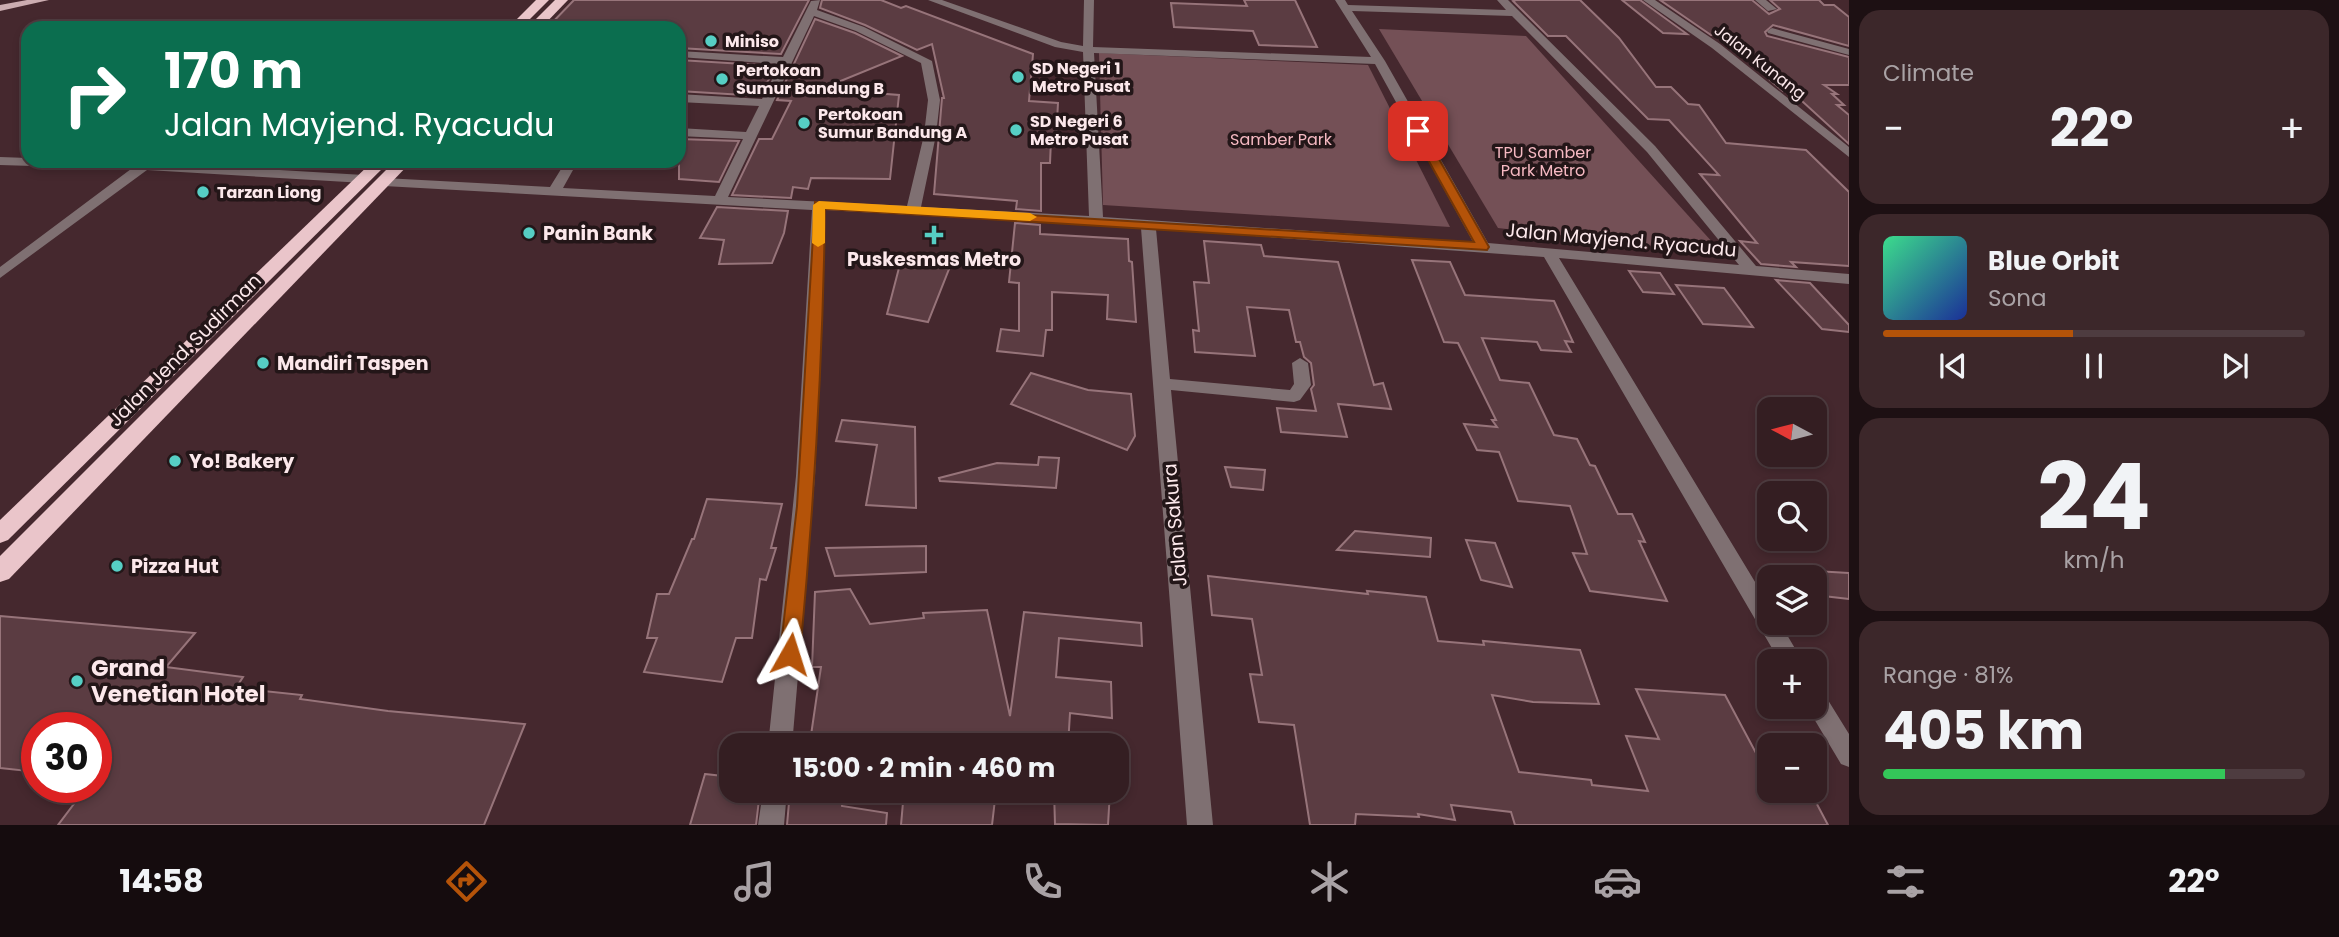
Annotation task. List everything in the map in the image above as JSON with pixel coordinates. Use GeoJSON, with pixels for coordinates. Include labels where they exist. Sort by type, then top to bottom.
{"type":"FeatureCollection","features":[{"type":"Feature","properties":{"kind":"highway"},"geometry":{"type":"LineString","coordinates":[[521,21],[543,0]]}},
{"type":"Feature","properties":{"kind":"highway"},"geometry":{"type":"LineString","coordinates":[[541,21],[562,0]]}},
{"type":"Feature","properties":{"kind":"highway","name":"Jalan Jend. Sudirman"},"geometry":{"type":"LineString","coordinates":[[0,534],[375,168]]}},
{"type":"Feature","properties":{"kind":"highway","name":"Jalan Jend. Sudirman"},"geometry":{"type":"LineString","coordinates":[[0,572],[397,168]]}},
{"type":"Feature","properties":{"kind":"highway"},"geometry":{"type":"LineString","coordinates":[[73,463],[105,465]]}},
{"type":"Feature","properties":{"kind":"main road"},"geometry":{"type":"LineString","coordinates":[[0,8],[44,0]]}},
{"type":"Feature","properties":{"kind":"street"},"geometry":{"type":"LineString","coordinates":[[933,0],[1088,55],[1379,61]]}},
{"type":"Feature","properties":{"kind":"street"},"geometry":{"type":"LineString","coordinates":[[1088,0],[1088,55],[1097,220]]}},
{"type":"Feature","properties":{"kind":"street"},"geometry":{"type":"LineString","coordinates":[[1502,0],[1651,149],[1751,270]]}},
{"type":"Feature","properties":{"kind":"street","name":"Jalan Kunang"},"geometry":{"type":"LineString","coordinates":[[1648,0],[1716,46],[1849,153]]}},
{"type":"Feature","properties":{"kind":"street"},"geometry":{"type":"LineString","coordinates":[[1760,0],[1772,9]]}},
{"type":"Feature","properties":{"kind":"street"},"geometry":{"type":"LineString","coordinates":[[1343,4],[1515,13]]}},
{"type":"Feature","properties":{"kind":"street"},"geometry":{"type":"LineString","coordinates":[[1343,4],[1379,61],[1483,247]]}},
{"type":"Feature","properties":{"kind":"street"},"geometry":{"type":"LineString","coordinates":[[720,200],[814,6],[926,61],[934,100],[930,135],[913,210]]}},
{"type":"Feature","properties":{"kind":"street"},"geometry":{"type":"LineString","coordinates":[[1772,31],[1849,52]]}},
{"type":"Feature","properties":{"kind":"street"},"geometry":{"type":"LineString","coordinates":[[686,54],[787,61]]}},
{"type":"Feature","properties":{"kind":"street"},"geometry":{"type":"LineString","coordinates":[[686,98],[766,103]]}},
{"type":"Feature","properties":{"kind":"street"},"geometry":{"type":"LineString","coordinates":[[686,132],[751,136]]}},
{"type":"Feature","properties":{"kind":"street"},"geometry":{"type":"LineString","coordinates":[[0,162],[21,163]]}},
{"type":"Feature","properties":{"kind":"street"},"geometry":{"type":"LineString","coordinates":[[0,274],[141,168]]}},
{"type":"Feature","properties":{"kind":"street"},"geometry":{"type":"LineString","coordinates":[[178,168],[364,179]]}},
{"type":"Feature","properties":{"kind":"street"},"geometry":{"type":"LineString","coordinates":[[554,191],[568,168]]}},
{"type":"Feature","properties":{"kind":"street","name":"Jalan Mayjend. Ryacudu"},"geometry":{"type":"LineString","coordinates":[[384,182],[1097,220],[1483,247],[1849,279]]}},
{"type":"Feature","properties":{"kind":"street"},"geometry":{"type":"LineString","coordinates":[[781,733],[805,506],[816,330],[819,205]]}},
{"type":"Feature","properties":{"kind":"street","name":"Jalan Sakura"},"geometry":{"type":"LineString","coordinates":[[1148,224],[1200,825]]}},
{"type":"Feature","properties":{"kind":"street"},"geometry":{"type":"LineString","coordinates":[[1549,253],[1784,649]]}},
{"type":"Feature","properties":{"kind":"street"},"geometry":{"type":"LineString","coordinates":[[1162,384],[1294,396],[1303,385],[1300,363]]}},
{"type":"Feature","properties":{"kind":"street"},"geometry":{"type":"LineString","coordinates":[[1827,719],[1849,756]]}},
{"type":"Feature","properties":{"kind":"street"},"geometry":{"type":"LineString","coordinates":[[771,825],[774,803]]}},
{"type":"Feature","properties":{"kind":"green space","name":"TPU Samber Park Metro"},"geometry":{"type":"Polygon","coordinates":[[[1379,29],[1526,36],[1723,254],[1498,228],[1379,29]]]}},
{"type":"Feature","properties":{"kind":"green space","name":"Samber Park"},"geometry":{"type":"Polygon","coordinates":[[[1099,53],[1368,65],[1450,227],[1103,205],[1099,53]]]}},
{"type":"Feature","properties":{"kind":"building"},"geometry":{"type":"Polygon","coordinates":[[[574,0],[809,0],[781,54],[686,48],[686,21],[554,21],[574,0]]]}},
{"type":"Feature","properties":{"kind":"building"},"geometry":{"type":"Polygon","coordinates":[[[822,0],[881,0],[901,8],[906,6],[1033,54],[1029,101],[1058,103],[1056,140],[1051,140],[1050,163],[1041,163],[1041,211],[1016,209],[1017,201],[934,194],[944,98],[932,44],[917,50],[865,25],[820,8],[822,0]]]}},
{"type":"Feature","properties":{"kind":"building"},"geometry":{"type":"Polygon","coordinates":[[[1244,0],[1295,0],[1317,47],[1259,45],[1253,31],[1174,27],[1171,3],[1247,6],[1244,0]]]}},
{"type":"Feature","properties":{"kind":"building"},"geometry":{"type":"Polygon","coordinates":[[[1580,0],[1619,38],[1656,87],[1671,87],[1688,104],[1699,105],[1726,143],[1806,150],[1849,192],[1849,266],[1791,262],[1796,267],[1761,264],[1740,241],[1757,243],[1700,174],[1719,175],[1669,120],[1648,119],[1566,36],[1548,36],[1513,1],[1580,0]]]}},
{"type":"Feature","properties":{"kind":"building"},"geometry":{"type":"Polygon","coordinates":[[[1622,0],[1640,0],[1687,34],[1663,33],[1622,0]]]}},
{"type":"Feature","properties":{"kind":"building"},"geometry":{"type":"Polygon","coordinates":[[[1660,0],[1752,0],[1769,14],[1780,9],[1770,0],[1819,0],[1824,5],[1834,5],[1849,17],[1849,46],[1773,25],[1765,32],[1767,36],[1849,57],[1849,85],[1824,85],[1837,94],[1832,94],[1844,105],[1837,105],[1849,115],[1849,144],[1791,91],[1783,91],[1771,81],[1728,39],[1721,35],[1711,35],[1660,0]]]}},
{"type":"Feature","properties":{"kind":"building"},"geometry":{"type":"Polygon","coordinates":[[[815,19],[855,33],[902,56],[821,89],[899,95],[890,179],[811,178],[808,189],[793,187],[791,198],[732,195],[759,139],[772,139],[791,101],[777,100],[815,19]]]}},
{"type":"Feature","properties":{"kind":"building","name":"Pertokoan Sumur Bandung B"},"geometry":{"type":"Polygon","coordinates":[[[686,60],[776,66],[760,96],[686,91],[686,60]]]}},
{"type":"Feature","properties":{"kind":"building"},"geometry":{"type":"Polygon","coordinates":[[[686,139],[739,141],[719,182],[679,179],[679,168],[686,168],[686,139]]]}},
{"type":"Feature","properties":{"kind":"building"},"geometry":{"type":"Polygon","coordinates":[[[717,207],[788,211],[784,233],[772,263],[719,264],[724,240],[700,238],[717,207]]]}},
{"type":"Feature","properties":{"kind":"building"},"geometry":{"type":"Polygon","coordinates":[[[1015,223],[1040,225],[1040,234],[1128,239],[1136,322],[1107,319],[1108,295],[1052,292],[1052,330],[1046,330],[1043,356],[997,351],[1001,329],[1019,331],[1019,283],[1009,282],[1015,223]]]}},
{"type":"Feature","properties":{"kind":"building"},"geometry":{"type":"Polygon","coordinates":[[[1204,241],[1261,245],[1264,256],[1338,262],[1374,385],[1383,383],[1391,409],[1338,404],[1347,437],[1281,432],[1277,408],[1316,411],[1311,389],[1314,385],[1311,363],[1304,357],[1300,342],[1296,342],[1289,310],[1247,307],[1255,356],[1195,352],[1193,330],[1199,331],[1194,282],[1209,283],[1204,241]]]}},
{"type":"Feature","properties":{"kind":"building"},"geometry":{"type":"Polygon","coordinates":[[[1412,260],[1450,262],[1465,295],[1554,301],[1573,342],[1565,341],[1571,352],[1541,350],[1537,342],[1482,338],[1500,380],[1529,383],[1554,435],[1577,439],[1590,465],[1595,466],[1618,514],[1632,514],[1645,542],[1639,541],[1667,601],[1590,591],[1573,553],[1587,554],[1570,506],[1518,501],[1499,452],[1477,450],[1464,424],[1497,427],[1492,420],[1496,420],[1458,343],[1444,342],[1412,260]]]}},
{"type":"Feature","properties":{"kind":"building"},"geometry":{"type":"Polygon","coordinates":[[[900,264],[949,269],[928,322],[887,314],[900,264]]]}},
{"type":"Feature","properties":{"kind":"building"},"geometry":{"type":"Polygon","coordinates":[[[1629,271],[1660,273],[1674,294],[1643,292],[1629,271]]]}},
{"type":"Feature","properties":{"kind":"building"},"geometry":{"type":"Polygon","coordinates":[[[1776,280],[1810,283],[1849,325],[1849,332],[1822,329],[1776,280]]]}},
{"type":"Feature","properties":{"kind":"building"},"geometry":{"type":"Polygon","coordinates":[[[1676,285],[1724,288],[1753,327],[1703,324],[1676,285]]]}},
{"type":"Feature","properties":{"kind":"building"},"geometry":{"type":"Polygon","coordinates":[[[1031,373],[1088,390],[1131,394],[1135,436],[1127,450],[1011,404],[1031,373]]]}},
{"type":"Feature","properties":{"kind":"building"},"geometry":{"type":"Polygon","coordinates":[[[842,420],[915,427],[916,508],[866,505],[877,445],[836,441],[842,420]]]}},
{"type":"Feature","properties":{"kind":"building"},"geometry":{"type":"Polygon","coordinates":[[[1039,457],[1059,458],[1056,488],[940,481],[939,478],[997,463],[1038,465],[1039,457]]]}},
{"type":"Feature","properties":{"kind":"building"},"geometry":{"type":"Polygon","coordinates":[[[1225,467],[1265,470],[1263,490],[1231,487],[1225,467]]]}},
{"type":"Feature","properties":{"kind":"building"},"geometry":{"type":"Polygon","coordinates":[[[707,499],[782,504],[771,548],[776,548],[766,580],[760,579],[752,638],[736,638],[722,682],[644,672],[657,638],[647,638],[657,594],[669,594],[694,539],[707,499]]]}},
{"type":"Feature","properties":{"kind":"building"},"geometry":{"type":"Polygon","coordinates":[[[1355,531],[1431,538],[1430,557],[1337,550],[1355,531]]]}},
{"type":"Feature","properties":{"kind":"building"},"geometry":{"type":"Polygon","coordinates":[[[1466,540],[1495,543],[1512,587],[1481,580],[1466,540]]]}},
{"type":"Feature","properties":{"kind":"building"},"geometry":{"type":"Polygon","coordinates":[[[926,546],[926,572],[835,576],[826,548],[926,546]]]}},
{"type":"Feature","properties":{"kind":"building"},"geometry":{"type":"Polygon","coordinates":[[[1827,572],[1849,573],[1849,599],[1827,596],[1827,572]]]}},
{"type":"Feature","properties":{"kind":"building"},"geometry":{"type":"Polygon","coordinates":[[[1208,576],[1368,594],[1367,591],[1426,597],[1438,641],[1484,645],[1483,641],[1580,650],[1599,704],[1533,702],[1492,695],[1519,772],[1591,780],[1592,785],[1648,791],[1626,736],[1659,739],[1636,689],[1725,695],[1757,753],[1757,803],[1816,803],[1828,825],[1515,825],[1511,812],[1451,805],[1455,820],[1418,814],[1419,817],[1356,814],[1355,825],[1310,825],[1294,725],[1259,722],[1250,674],[1262,675],[1252,619],[1212,615],[1208,576]]]}},
{"type":"Feature","properties":{"kind":"building"},"geometry":{"type":"Polygon","coordinates":[[[850,589],[870,624],[924,618],[923,613],[987,610],[1010,716],[1024,612],[1141,623],[1142,646],[1059,638],[1056,677],[1111,682],[1112,718],[1070,713],[1069,733],[811,733],[821,667],[812,667],[815,592],[850,589]]]}},
{"type":"Feature","properties":{"kind":"building"},"geometry":{"type":"Polygon","coordinates":[[[0,616],[195,633],[166,667],[243,677],[236,688],[302,695],[300,699],[388,711],[525,724],[484,825],[58,825],[75,803],[112,803],[112,712],[21,712],[21,770],[0,768],[0,616]]]}},
{"type":"Feature","properties":{"kind":"building"},"geometry":{"type":"Polygon","coordinates":[[[705,774],[719,776],[719,803],[759,803],[756,825],[690,825],[705,774]]]}},
{"type":"Feature","properties":{"kind":"building"},"geometry":{"type":"Polygon","coordinates":[[[789,803],[842,803],[842,806],[887,813],[886,825],[787,825],[789,803]]]}},
{"type":"Feature","properties":{"kind":"building"},"geometry":{"type":"Polygon","coordinates":[[[903,803],[995,803],[992,825],[901,825],[903,803]]]}},
{"type":"Feature","properties":{"kind":"building"},"geometry":{"type":"Polygon","coordinates":[[[1054,803],[1109,803],[1108,825],[1055,824],[1054,803]]]}},
{"type":"Feature","properties":{"kind":"slow traffic"},"geometry":{"type":"LineString","coordinates":[[818,243],[819,205],[1030,217]]}},
{"type":"Feature","properties":{"kind":"place","name":"Miniso"},"geometry":{"type":"Point","coordinates":[711,41]}},
{"type":"Feature","properties":{"kind":"place","name":"SD Negeri 1 Metro Pusat"},"geometry":{"type":"Point","coordinates":[1018,77]}},
{"type":"Feature","properties":{"kind":"place","name":"Pertokoan Sumur Bandung B"},"geometry":{"type":"Point","coordinates":[722,79]}},
{"type":"Feature","properties":{"kind":"place","name":"Pertokoan Sumur Bandung A"},"geometry":{"type":"Point","coordinates":[804,123]}},
{"type":"Feature","properties":{"kind":"place","name":"SD Negeri 6 Metro Pusat"},"geometry":{"type":"Point","coordinates":[1016,130]}},
{"type":"Feature","properties":{"kind":"place","name":"Tarzan Liong"},"geometry":{"type":"Point","coordinates":[203,192]}},
{"type":"Feature","properties":{"kind":"place","name":"Panin Bank"},"geometry":{"type":"Point","coordinates":[529,233]}},
{"type":"Feature","properties":{"kind":"place","name":"Puskesmas Metro"},"geometry":{"type":"Point","coordinates":[934,235]}},
{"type":"Feature","properties":{"kind":"place","name":"Mandiri Taspen"},"geometry":{"type":"Point","coordinates":[263,363]}},
{"type":"Feature","properties":{"kind":"place","name":"Yo! Bakery"},"geometry":{"type":"Point","coordinates":[175,461]}},
{"type":"Feature","properties":{"kind":"place","name":"Pizza Hut"},"geometry":{"type":"Point","coordinates":[117,566]}},
{"type":"Feature","properties":{"kind":"place","name":"Grand Venetian Hotel"},"geometry":{"type":"Point","coordinates":[77,681]}},
{"type":"Feature","properties":{"kind":"route"},"geometry":{"type":"LineString","coordinates":[[790,654],[805,506],[816,330],[819,205],[1097,220],[1483,247],[1418,131]]}}]}
